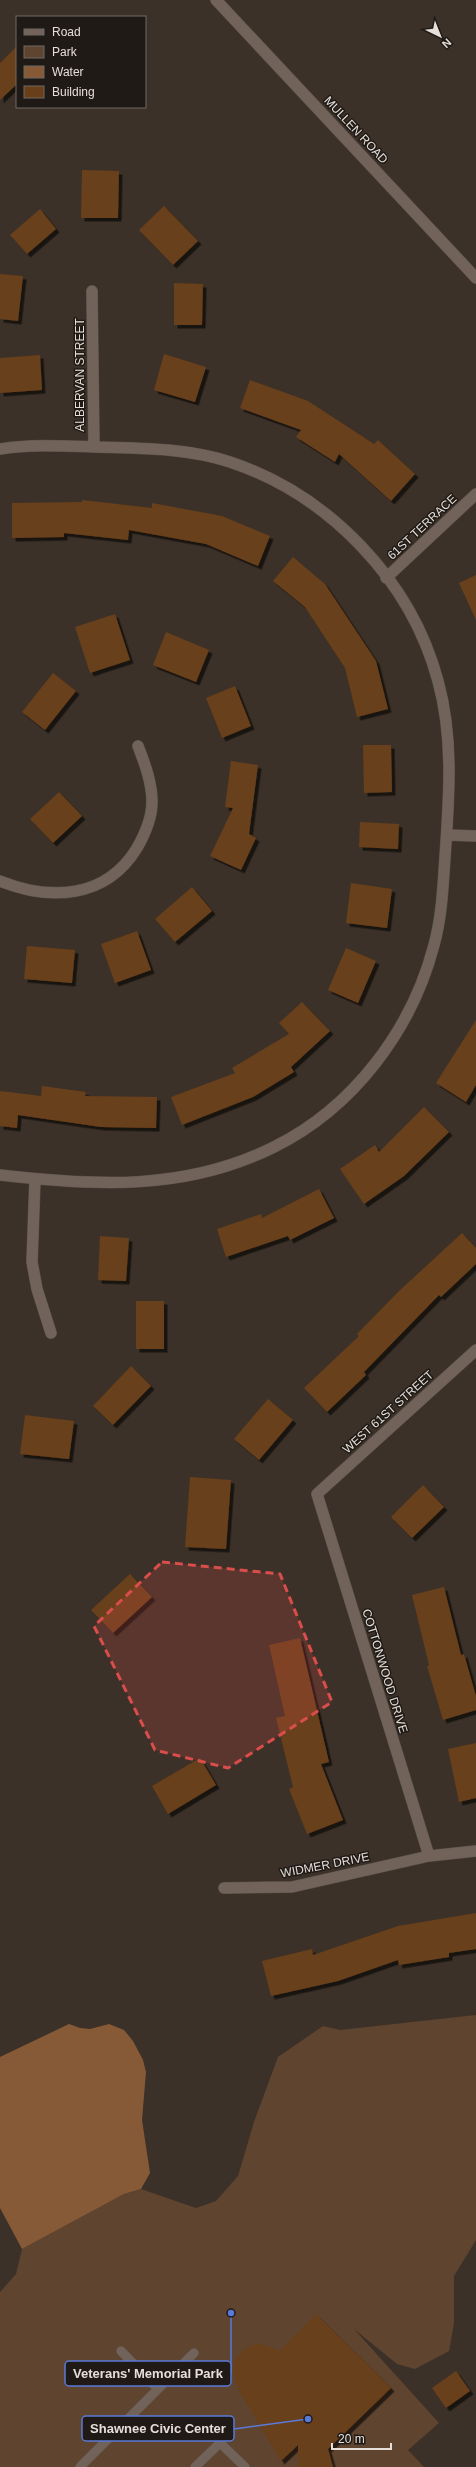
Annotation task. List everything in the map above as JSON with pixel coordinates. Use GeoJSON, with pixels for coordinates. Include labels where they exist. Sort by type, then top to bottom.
{"type":"FeatureCollection","features":[{"type":"Feature","properties":{"kind":"street","name":"MULLEN ROAD"},"geometry":{"type":"LineString","coordinates":[[216,0],[476,278]]}},
{"type":"Feature","properties":{"kind":"street","name":"ALBERVAN STREET"},"geometry":{"type":"LineString","coordinates":[[34,1179],[133,1182],[186,1178],[232,1165],[274,1147],[305,1129],[345,1097],[379,1059],[400,1029],[412,1006],[435,940],[443,887],[447,835],[450,767],[446,720],[438,680],[423,638],[406,605],[358,543],[343,527],[307,500],[272,480],[229,462],[183,451],[94,447],[92,291]]}},
{"type":"Feature","properties":{"kind":"street"},"geometry":{"type":"LineString","coordinates":[[0,449],[31,446],[94,447]]}},
{"type":"Feature","properties":{"kind":"street","name":"61ST TERRACE"},"geometry":{"type":"LineString","coordinates":[[386,578],[476,494]]}},
{"type":"Feature","properties":{"kind":"street"},"geometry":{"type":"LineString","coordinates":[[0,881],[24,890],[49,893],[77,891],[99,883],[119,871],[132,856],[146,833],[152,803],[148,771],[138,746]]}},
{"type":"Feature","properties":{"kind":"street"},"geometry":{"type":"LineString","coordinates":[[447,835],[476,836]]}},
{"type":"Feature","properties":{"kind":"street"},"geometry":{"type":"LineString","coordinates":[[0,1175],[34,1179],[32,1262],[37,1289],[51,1333]]}},
{"type":"Feature","properties":{"kind":"street","name":"WEST 61ST STREET"},"geometry":{"type":"LineString","coordinates":[[317,1494],[476,1350]]}},
{"type":"Feature","properties":{"kind":"street","name":"COTTONWOOD DRIVE"},"geometry":{"type":"LineString","coordinates":[[317,1494],[429,1856]]}},
{"type":"Feature","properties":{"kind":"street","name":"WIDMER DRIVE"},"geometry":{"type":"LineString","coordinates":[[224,1888],[292,1887],[429,1856],[476,1851]]}},
{"type":"Feature","properties":{"kind":"lane"},"geometry":{"type":"LineString","coordinates":[[121,2351],[158,2389]]}},
{"type":"Feature","properties":{"kind":"lane"},"geometry":{"type":"LineString","coordinates":[[80,2467],[194,2353]]}},
{"type":"Feature","properties":{"kind":"lane"},"geometry":{"type":"LineString","coordinates":[[195,2467],[220,2443],[245,2467]]}},
{"type":"Feature","properties":{"kind":"highlighted area"},"geometry":{"type":"Polygon","coordinates":[[[162,1562],[280,1574],[332,1702],[228,1768],[155,1750],[94,1626],[162,1562]]]}},
{"type":"Feature","properties":{"kind":"green space"},"geometry":{"type":"Polygon","coordinates":[[[476,2015],[476,2240],[454,2276],[454,2323],[449,2351],[415,2369],[397,2364],[354,2329],[439,2423],[408,2450],[424,2467],[0,2467],[0,2292],[16,2274],[22,2249],[124,2194],[141,2189],[196,2208],[216,2201],[238,2176],[254,2122],[278,2057],[323,2026],[340,2030],[476,2015]]]}},
{"type":"Feature","properties":{"kind":"water"},"geometry":{"type":"Polygon","coordinates":[[[69,2024],[80,2028],[90,2029],[109,2024],[124,2030],[133,2041],[143,2060],[146,2072],[142,2120],[150,2173],[141,2189],[124,2194],[22,2249],[0,2208],[0,2057],[69,2024]]]}},
{"type":"Feature","properties":{"kind":"building"},"geometry":{"type":"Polygon","coordinates":[[[16,47],[16,85],[0,100],[0,63],[16,47]]]}},
{"type":"Feature","properties":{"kind":"building"},"geometry":{"type":"Polygon","coordinates":[[[82,170],[119,171],[118,218],[81,218],[82,170]]]}},
{"type":"Feature","properties":{"kind":"building"},"geometry":{"type":"Polygon","coordinates":[[[164,206],[198,241],[173,265],[139,230],[164,206]]]}},
{"type":"Feature","properties":{"kind":"building"},"geometry":{"type":"Polygon","coordinates":[[[40,209],[56,229],[27,254],[10,235],[40,209]]]}},
{"type":"Feature","properties":{"kind":"building"},"geometry":{"type":"Polygon","coordinates":[[[0,274],[23,276],[18,321],[0,319],[0,274]]]}},
{"type":"Feature","properties":{"kind":"building"},"geometry":{"type":"Polygon","coordinates":[[[174,283],[203,284],[202,325],[174,325],[174,283]]]}},
{"type":"Feature","properties":{"kind":"building"},"geometry":{"type":"Polygon","coordinates":[[[164,354],[206,367],[195,402],[154,390],[164,354]]]}},
{"type":"Feature","properties":{"kind":"building"},"geometry":{"type":"Polygon","coordinates":[[[40,355],[42,390],[0,393],[0,358],[40,355]]]}},
{"type":"Feature","properties":{"kind":"building"},"geometry":{"type":"Polygon","coordinates":[[[250,380],[308,401],[374,444],[378,440],[415,474],[391,501],[339,454],[335,462],[296,437],[301,430],[240,408],[250,380]]]}},
{"type":"Feature","properties":{"kind":"building"},"geometry":{"type":"Polygon","coordinates":[[[82,500],[152,508],[152,503],[222,516],[270,536],[258,566],[206,544],[129,530],[128,540],[64,533],[64,537],[12,538],[12,503],[82,502],[82,500]]]}},
{"type":"Feature","properties":{"kind":"building"},"geometry":{"type":"Polygon","coordinates":[[[293,557],[325,584],[376,661],[388,709],[357,717],[345,668],[305,607],[273,581],[293,557]]]}},
{"type":"Feature","properties":{"kind":"building"},"geometry":{"type":"Polygon","coordinates":[[[476,575],[476,620],[459,583],[476,575]]]}},
{"type":"Feature","properties":{"kind":"building"},"geometry":{"type":"Polygon","coordinates":[[[115,614],[130,660],[90,673],[75,627],[115,614]]]}},
{"type":"Feature","properties":{"kind":"building"},"geometry":{"type":"Polygon","coordinates":[[[166,632],[209,650],[196,682],[153,665],[166,632]]]}},
{"type":"Feature","properties":{"kind":"building"},"geometry":{"type":"Polygon","coordinates":[[[53,673],[76,691],[45,730],[22,712],[53,673]]]}},
{"type":"Feature","properties":{"kind":"building"},"geometry":{"type":"Polygon","coordinates":[[[235,686],[251,726],[222,738],[206,698],[235,686]]]}},
{"type":"Feature","properties":{"kind":"building"},"geometry":{"type":"Polygon","coordinates":[[[363,745],[391,745],[392,792],[364,793],[363,745]]]}},
{"type":"Feature","properties":{"kind":"building"},"geometry":{"type":"Polygon","coordinates":[[[231,761],[258,765],[249,834],[256,838],[241,870],[210,856],[233,808],[225,807],[231,761]]]}},
{"type":"Feature","properties":{"kind":"building"},"geometry":{"type":"Polygon","coordinates":[[[59,792],[82,816],[53,843],[30,819],[59,792]]]}},
{"type":"Feature","properties":{"kind":"building"},"geometry":{"type":"Polygon","coordinates":[[[360,822],[399,824],[398,849],[359,847],[360,822]]]}},
{"type":"Feature","properties":{"kind":"building"},"geometry":{"type":"Polygon","coordinates":[[[351,883],[392,889],[387,928],[346,923],[351,883]]]}},
{"type":"Feature","properties":{"kind":"building"},"geometry":{"type":"Polygon","coordinates":[[[192,887],[212,911],[175,942],[155,919],[192,887]]]}},
{"type":"Feature","properties":{"kind":"building"},"geometry":{"type":"Polygon","coordinates":[[[137,931],[151,970],[115,983],[101,944],[137,931]]]}},
{"type":"Feature","properties":{"kind":"building"},"geometry":{"type":"Polygon","coordinates":[[[27,946],[75,950],[72,983],[24,979],[27,946]]]}},
{"type":"Feature","properties":{"kind":"building"},"geometry":{"type":"Polygon","coordinates":[[[346,948],[376,961],[358,1003],[328,990],[346,948]]]}},
{"type":"Feature","properties":{"kind":"building"},"geometry":{"type":"Polygon","coordinates":[[[302,1002],[330,1031],[291,1067],[294,1072],[253,1097],[182,1125],[171,1097],[235,1073],[232,1068],[289,1034],[279,1023],[302,1002]]]}},
{"type":"Feature","properties":{"kind":"building"},"geometry":{"type":"Polygon","coordinates":[[[476,1020],[476,1085],[466,1102],[436,1083],[476,1020]]]}},
{"type":"Feature","properties":{"kind":"building"},"geometry":{"type":"Polygon","coordinates":[[[42,1086],[86,1092],[85,1096],[157,1097],[156,1128],[101,1127],[18,1115],[17,1128],[0,1126],[0,1091],[41,1096],[42,1086]]]}},
{"type":"Feature","properties":{"kind":"building"},"geometry":{"type":"Polygon","coordinates":[[[424,1107],[449,1132],[404,1176],[364,1204],[340,1169],[375,1145],[379,1152],[424,1107]]]}},
{"type":"Feature","properties":{"kind":"building"},"geometry":{"type":"Polygon","coordinates":[[[319,1189],[334,1218],[290,1240],[288,1236],[226,1257],[217,1229],[261,1214],[262,1218],[319,1189]]]}},
{"type":"Feature","properties":{"kind":"building"},"geometry":{"type":"Polygon","coordinates":[[[462,1233],[476,1248],[476,1264],[441,1297],[439,1295],[364,1372],[366,1375],[327,1412],[304,1388],[359,1336],[357,1334],[398,1292],[462,1233]]]}},
{"type":"Feature","properties":{"kind":"building"},"geometry":{"type":"Polygon","coordinates":[[[100,1236],[129,1238],[126,1281],[98,1280],[100,1236]]]}},
{"type":"Feature","properties":{"kind":"building"},"geometry":{"type":"Polygon","coordinates":[[[136,1301],[164,1301],[164,1349],[136,1349],[136,1301]]]}},
{"type":"Feature","properties":{"kind":"building"},"geometry":{"type":"Polygon","coordinates":[[[131,1366],[151,1386],[113,1425],[93,1406],[131,1366]]]}},
{"type":"Feature","properties":{"kind":"building"},"geometry":{"type":"Polygon","coordinates":[[[268,1399],[293,1420],[259,1460],[234,1439],[268,1399]]]}},
{"type":"Feature","properties":{"kind":"building"},"geometry":{"type":"Polygon","coordinates":[[[25,1415],[74,1421],[69,1459],[20,1454],[25,1415]]]}},
{"type":"Feature","properties":{"kind":"building"},"geometry":{"type":"Polygon","coordinates":[[[190,1477],[231,1480],[226,1549],[185,1547],[190,1477]]]}},
{"type":"Feature","properties":{"kind":"building"},"geometry":{"type":"Polygon","coordinates":[[[423,1485],[444,1507],[412,1538],[391,1517],[423,1485]]]}},
{"type":"Feature","properties":{"kind":"building"},"geometry":{"type":"Polygon","coordinates":[[[130,1574],[152,1597],[113,1633],[91,1610],[130,1574]]]}},
{"type":"Feature","properties":{"kind":"building"},"geometry":{"type":"Polygon","coordinates":[[[444,1587],[461,1655],[464,1654],[476,1696],[476,1710],[443,1720],[427,1666],[429,1665],[412,1595],[444,1587]]]}},
{"type":"Feature","properties":{"kind":"building"},"geometry":{"type":"Polygon","coordinates":[[[300,1638],[329,1762],[321,1764],[343,1820],[307,1834],[289,1789],[293,1787],[276,1718],[285,1716],[269,1645],[300,1638]]]}},
{"type":"Feature","properties":{"kind":"building"},"geometry":{"type":"Polygon","coordinates":[[[476,1743],[476,1798],[459,1802],[448,1749],[476,1743]]]}},
{"type":"Feature","properties":{"kind":"building"},"geometry":{"type":"Polygon","coordinates":[[[200,1758],[216,1785],[168,1814],[152,1786],[200,1758]]]}},
{"type":"Feature","properties":{"kind":"building"},"geometry":{"type":"Polygon","coordinates":[[[476,1913],[476,1949],[449,1953],[449,1957],[399,1965],[398,1960],[338,1981],[271,1996],[262,1961],[312,1949],[313,1955],[398,1926],[476,1913]]]}},
{"type":"Feature","properties":{"kind":"building"},"geometry":{"type":"Polygon","coordinates":[[[316,2314],[391,2388],[328,2449],[333,2467],[298,2467],[298,2445],[281,2461],[237,2387],[233,2371],[235,2360],[244,2349],[255,2344],[262,2344],[280,2351],[316,2314]]]}},
{"type":"Feature","properties":{"kind":"building"},"geometry":{"type":"Polygon","coordinates":[[[456,2371],[470,2391],[446,2408],[432,2388],[456,2371]]]}},
{"type":"Feature","properties":{"kind":"place","name":"Veterans' Memorial Park"},"geometry":{"type":"Point","coordinates":[231,2313]}},
{"type":"Feature","properties":{"kind":"place","name":"Shawnee Civic Center"},"geometry":{"type":"Point","coordinates":[308,2419]}}]}
